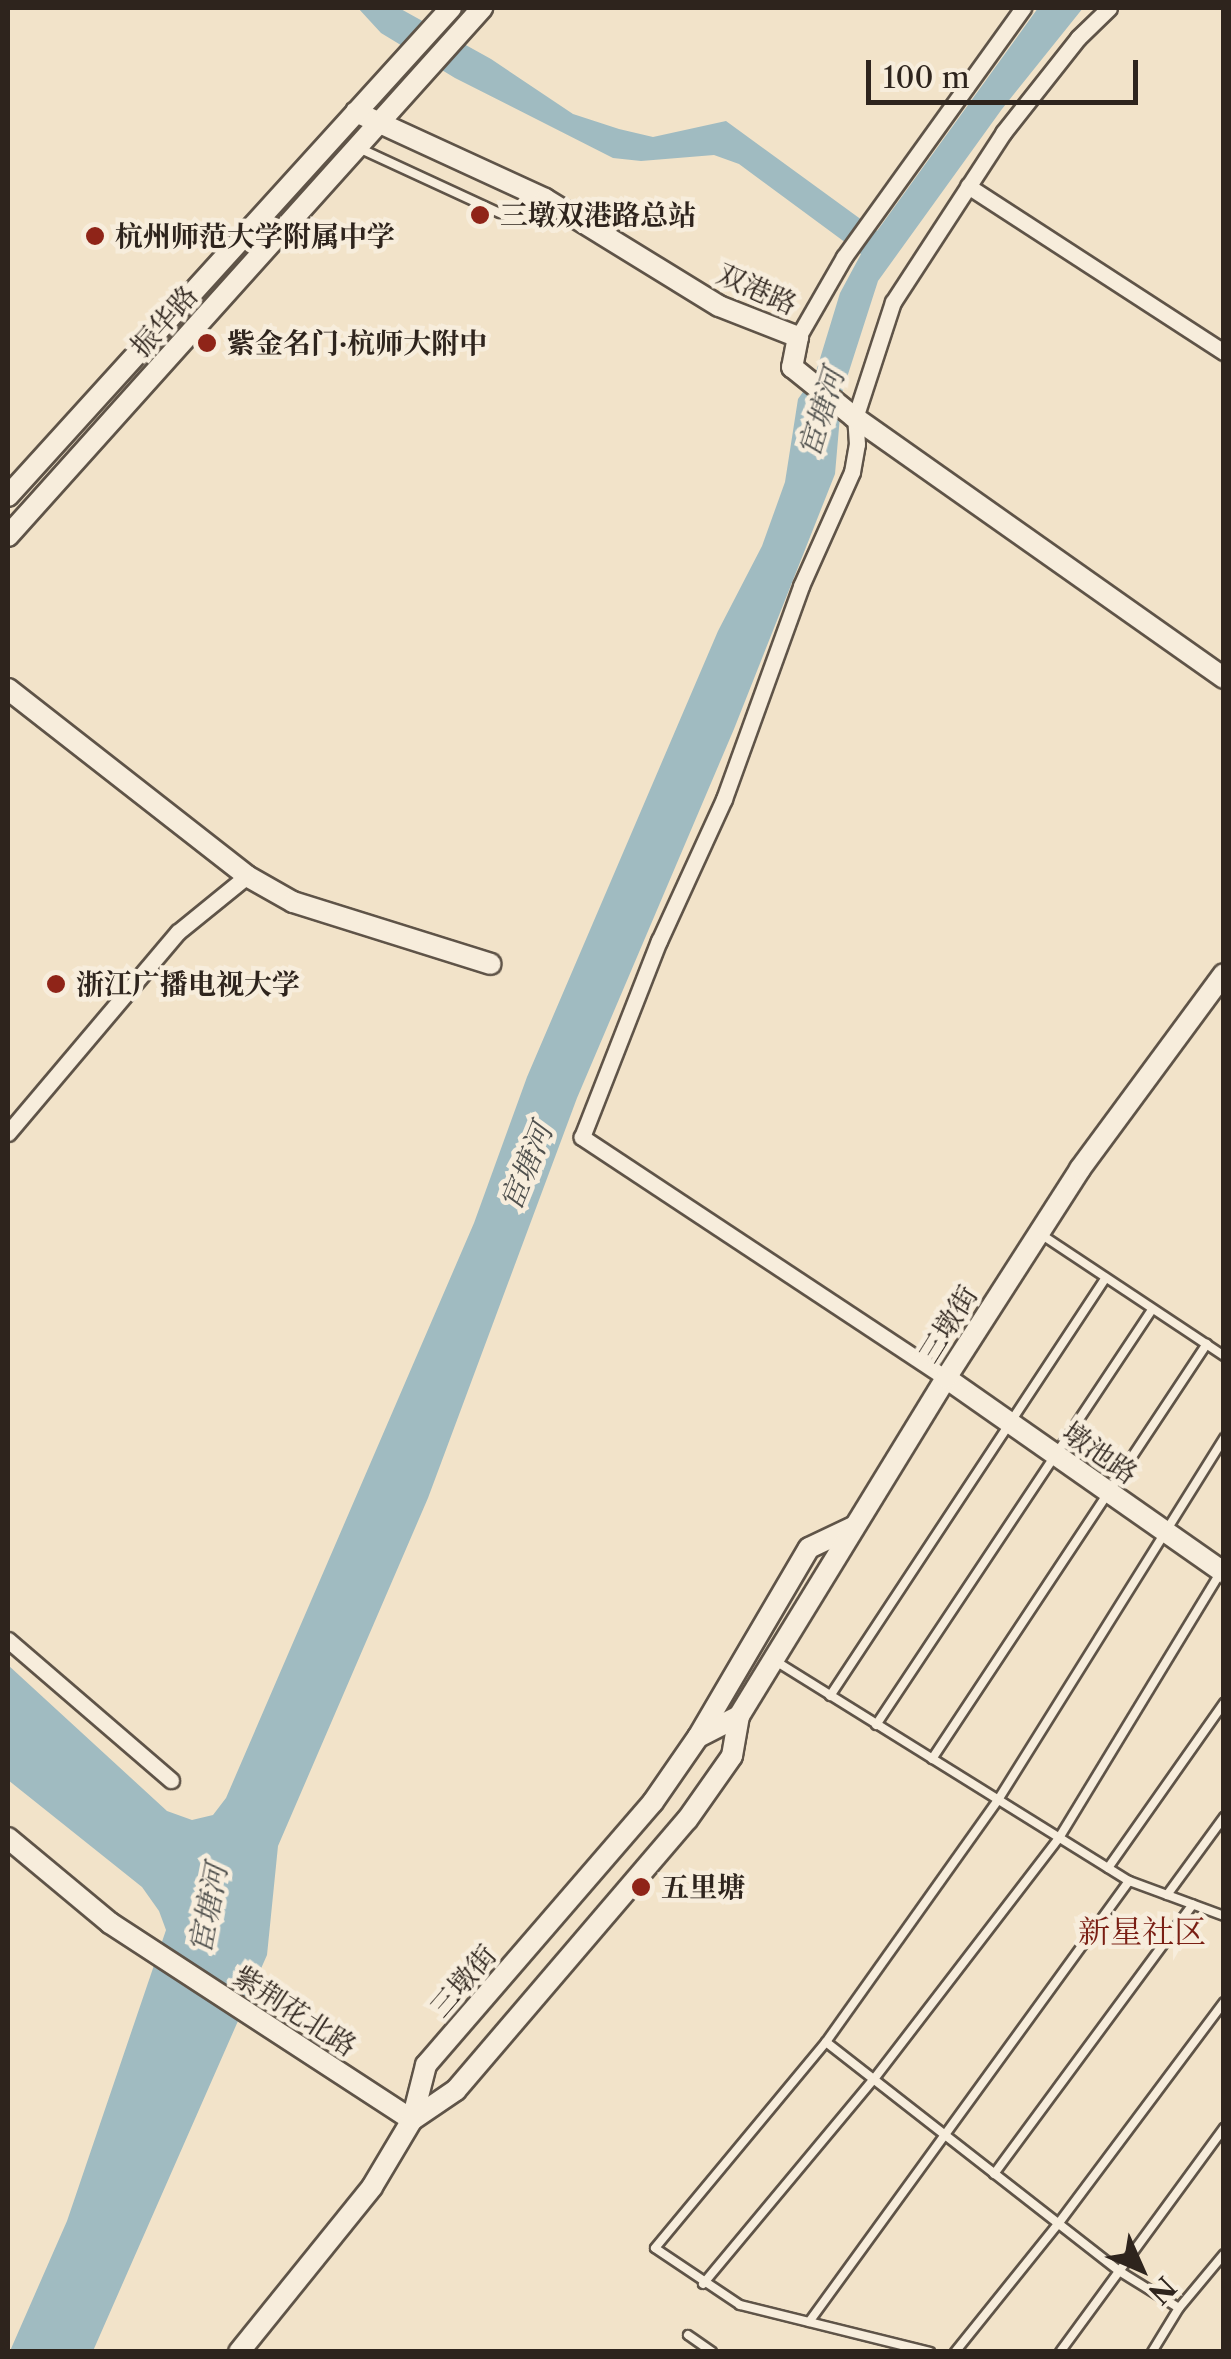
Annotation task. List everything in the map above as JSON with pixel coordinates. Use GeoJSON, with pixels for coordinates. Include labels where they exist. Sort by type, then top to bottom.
{"type":"FeatureCollection","features":[{"type":"Feature","properties":{"kind":"street","name":"振华路"},"geometry":{"type":"LineString","coordinates":[[8,536],[482,8]]}},
{"type":"Feature","properties":{"kind":"street"},"geometry":{"type":"LineString","coordinates":[[798,337],[844,257],[1023,8]]}},
{"type":"Feature","properties":{"kind":"street"},"geometry":{"type":"LineString","coordinates":[[946,1378],[582,1137],[659,941],[724,799],[801,586],[852,472],[854,418],[893,302],[1003,132],[1078,38],[1109,8]]}},
{"type":"Feature","properties":{"kind":"street","name":"振华路"},"geometry":{"type":"LineString","coordinates":[[8,496],[447,12]]}},
{"type":"Feature","properties":{"kind":"street","name":"双港路"},"geometry":{"type":"LineString","coordinates":[[356,112],[531,193],[720,306],[798,337],[792,367],[854,418],[1224,678]]}},
{"type":"Feature","properties":{"kind":"street"},"geometry":{"type":"LineString","coordinates":[[968,186],[1224,352]]}},
{"type":"Feature","properties":{"kind":"street"},"geometry":{"type":"LineString","coordinates":[[8,689],[247,876],[294,902],[492,964]]}},
{"type":"Feature","properties":{"kind":"street"},"geometry":{"type":"LineString","coordinates":[[8,1133],[178,932],[247,876]]}},
{"type":"Feature","properties":{"kind":"street","name":"三墩街"},"geometry":{"type":"LineString","coordinates":[[412,2120],[456,2090],[687,1820],[732,1756],[738,1716],[775,1662],[853,1526],[946,1378],[1080,1169],[1224,974]]}},
{"type":"Feature","properties":{"kind":"street","name":"墩池路"},"geometry":{"type":"LineString","coordinates":[[946,1378],[1223,1571]]}},
{"type":"Feature","properties":{"kind":"street"},"geometry":{"type":"LineString","coordinates":[[698,1737],[809,1548],[853,1526]]}},
{"type":"Feature","properties":{"kind":"street"},"geometry":{"type":"LineString","coordinates":[[8,1640],[172,1780]]}},
{"type":"Feature","properties":{"kind":"street","name":"三墩街"},"geometry":{"type":"LineString","coordinates":[[239,2352],[372,2187],[412,2120],[426,2065],[653,1802],[698,1737],[738,1716]]}},
{"type":"Feature","properties":{"kind":"street","name":"紫荆花北路"},"geometry":{"type":"LineString","coordinates":[[8,1838],[142,1946],[412,2120]]}},
{"type":"Feature","properties":{"kind":"lane"},"geometry":{"type":"LineString","coordinates":[[357,147],[517,221],[531,193]]}},
{"type":"Feature","properties":{"kind":"lane"},"geometry":{"type":"LineString","coordinates":[[1039,1232],[1224,1356]]}},
{"type":"Feature","properties":{"kind":"lane"},"geometry":{"type":"LineString","coordinates":[[830,1696],[1105,1279]]}},
{"type":"Feature","properties":{"kind":"lane"},"geometry":{"type":"LineString","coordinates":[[876,1724],[1152,1310]]}},
{"type":"Feature","properties":{"kind":"lane"},"geometry":{"type":"LineString","coordinates":[[932,1759],[1207,1344]]}},
{"type":"Feature","properties":{"kind":"lane"},"geometry":{"type":"LineString","coordinates":[[930,2352],[740,2305],[703,2284],[656,2248],[826,2042],[998,1800],[1224,1438]]}},
{"type":"Feature","properties":{"kind":"lane"},"geometry":{"type":"LineString","coordinates":[[703,2284],[874,2079],[1060,1838],[1223,1571]]}},
{"type":"Feature","properties":{"kind":"lane"},"geometry":{"type":"LineString","coordinates":[[775,1662],[1128,1881],[1224,1916]]}},
{"type":"Feature","properties":{"kind":"lane"},"geometry":{"type":"LineString","coordinates":[[1108,1868],[1224,1703]]}},
{"type":"Feature","properties":{"kind":"lane"},"geometry":{"type":"LineString","coordinates":[[1167,1895],[1224,1816]]}},
{"type":"Feature","properties":{"kind":"lane"},"geometry":{"type":"LineString","coordinates":[[810,2322],[1128,1881]]}},
{"type":"Feature","properties":{"kind":"lane"},"geometry":{"type":"LineString","coordinates":[[994,2174],[1193,1904]]}},
{"type":"Feature","properties":{"kind":"lane"},"geometry":{"type":"LineString","coordinates":[[955,2352],[1058,2224],[1224,2002]]}},
{"type":"Feature","properties":{"kind":"lane"},"geometry":{"type":"LineString","coordinates":[[826,2042],[1119,2272],[1179,2308]]}},
{"type":"Feature","properties":{"kind":"lane"},"geometry":{"type":"LineString","coordinates":[[1060,2352],[1224,2128]]}},
{"type":"Feature","properties":{"kind":"lane"},"geometry":{"type":"LineString","coordinates":[[1152,2352],[1179,2308],[1224,2254]]}},
{"type":"Feature","properties":{"kind":"lane"},"geometry":{"type":"LineString","coordinates":[[688,2335],[712,2352]]}},
{"type":"Feature","properties":{"kind":"water","name":"宦塘河"},"geometry":{"type":"Polygon","coordinates":[[[358,8],[399,8],[491,59],[573,114],[619,129],[653,137],[726,121],[877,231],[1038,8],[1083,8],[1002,109],[878,281],[842,393],[835,474],[734,729],[577,1098],[428,1498],[278,1846],[267,1955],[93,2351],[10,2351],[67,2221],[166,1930],[159,1911],[142,1887],[8,1780],[8,1665],[167,1811],[192,1820],[213,1815],[226,1798],[474,1223],[527,1077],[718,631],[762,546],[785,482],[798,399],[815,375],[840,293],[861,254],[739,164],[714,155],[641,161],[613,158],[455,78],[381,33],[358,8]]]}},
{"type":"Feature","properties":{"kind":"place","name":"三墩双港路总站"},"geometry":{"type":"Point","coordinates":[480,215]}},
{"type":"Feature","properties":{"kind":"place","name":"杭州师范大学附属中学"},"geometry":{"type":"Point","coordinates":[95,236]}},
{"type":"Feature","properties":{"kind":"place","name":"紫金名门·杭师大附中"},"geometry":{"type":"Point","coordinates":[207,343]}},
{"type":"Feature","properties":{"kind":"place","name":"浙江广播电视大学"},"geometry":{"type":"Point","coordinates":[56,984]}},
{"type":"Feature","properties":{"kind":"place","name":"五里塘"},"geometry":{"type":"Point","coordinates":[641,1887]}},
{"type":"Feature","properties":{"kind":"district","name":"新星社区"},"geometry":{"type":"Point","coordinates":[1142,1932]}}]}
